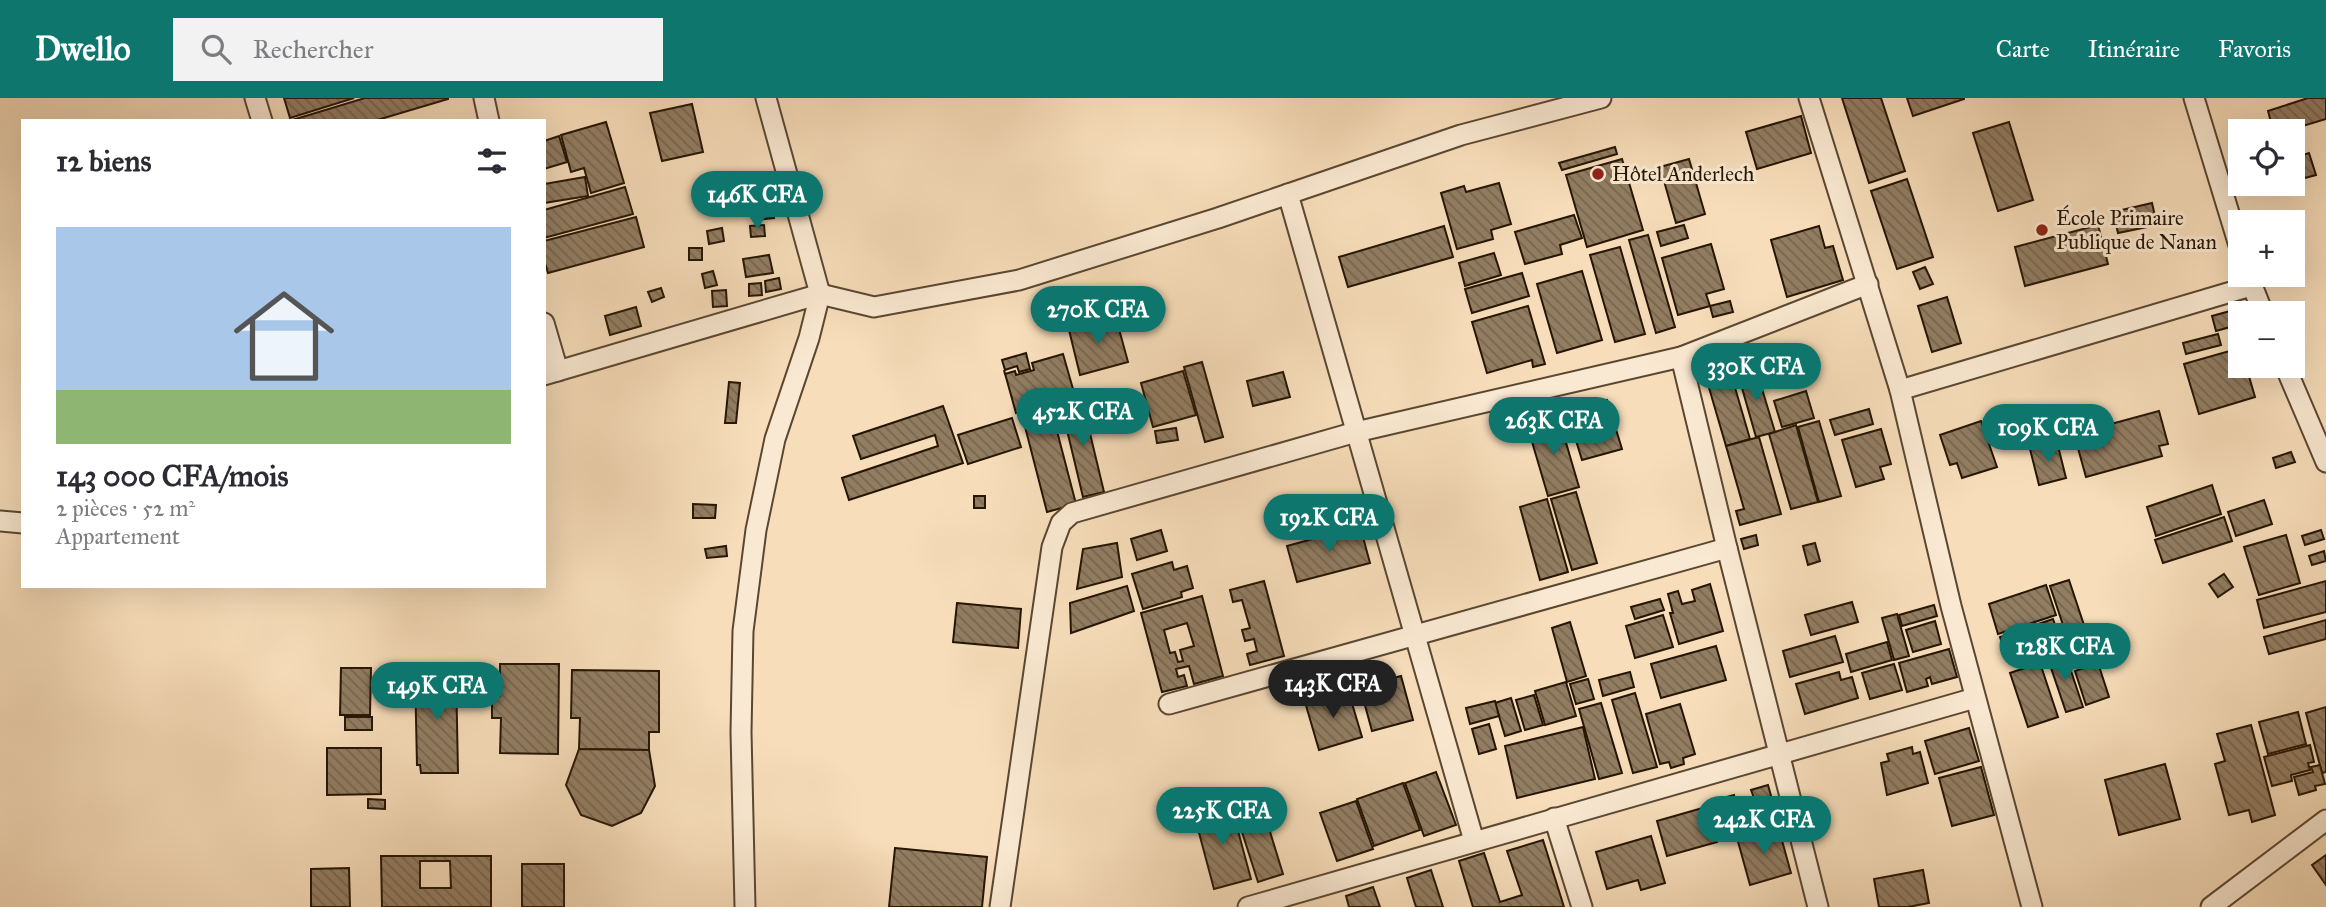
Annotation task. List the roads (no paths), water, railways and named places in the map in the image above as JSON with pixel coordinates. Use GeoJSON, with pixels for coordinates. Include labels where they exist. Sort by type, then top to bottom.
{"type":"FeatureCollection","features":[{"type":"Feature","properties":{"kind":"street"},"geometry":{"type":"LineString","coordinates":[[255,98],[261,119]]}},
{"type":"Feature","properties":{"kind":"street"},"geometry":{"type":"LineString","coordinates":[[484,98],[489,119]]}},
{"type":"Feature","properties":{"kind":"street"},"geometry":{"type":"LineString","coordinates":[[745,907],[741,732],[743,631],[755,530],[775,439],[809,338],[820,295],[766,98]]}},
{"type":"Feature","properties":{"kind":"street"},"geometry":{"type":"LineString","coordinates":[[546,337],[551,373],[820,295],[874,307],[1018,280],[1218,218],[1461,135],[1601,98]]}},
{"type":"Feature","properties":{"kind":"street"},"geometry":{"type":"LineString","coordinates":[[1809,98],[1900,390],[1951,606],[2032,907]]}},
{"type":"Feature","properties":{"kind":"street"},"geometry":{"type":"LineString","coordinates":[[2194,98],[2228,210]]}},
{"type":"Feature","properties":{"kind":"street"},"geometry":{"type":"LineString","coordinates":[[1288,194],[1474,841]]}},
{"type":"Feature","properties":{"kind":"street"},"geometry":{"type":"LineString","coordinates":[[1000,907],[1052,547],[1061,523],[1072,513],[1356,432],[1681,357],[1868,284]]}},
{"type":"Feature","properties":{"kind":"street"},"geometry":{"type":"LineString","coordinates":[[1900,390],[2228,287]]}},
{"type":"Feature","properties":{"kind":"street"},"geometry":{"type":"LineString","coordinates":[[1681,357],[1818,907]]}},
{"type":"Feature","properties":{"kind":"street"},"geometry":{"type":"LineString","coordinates":[[2290,378],[2326,462]]}},
{"type":"Feature","properties":{"kind":"street"},"geometry":{"type":"LineString","coordinates":[[0,521],[21,523]]}},
{"type":"Feature","properties":{"kind":"street"},"geometry":{"type":"LineString","coordinates":[[1169,705],[1727,548]]}},
{"type":"Feature","properties":{"kind":"street"},"geometry":{"type":"LineString","coordinates":[[1248,907],[1975,698]]}},
{"type":"Feature","properties":{"kind":"street"},"geometry":{"type":"LineString","coordinates":[[1554,818],[1581,907]]}},
{"type":"Feature","properties":{"kind":"street"},"geometry":{"type":"LineString","coordinates":[[2211,907],[2326,820]]}},
{"type":"Feature","properties":{"kind":"place","name":"Hôtel Anderlech"},"geometry":{"type":"Point","coordinates":[1598,174]}},
{"type":"Feature","properties":{"kind":"place","name":"École Primaire Publique de Nanan"},"geometry":{"type":"Point","coordinates":[2042,230]}}]}
